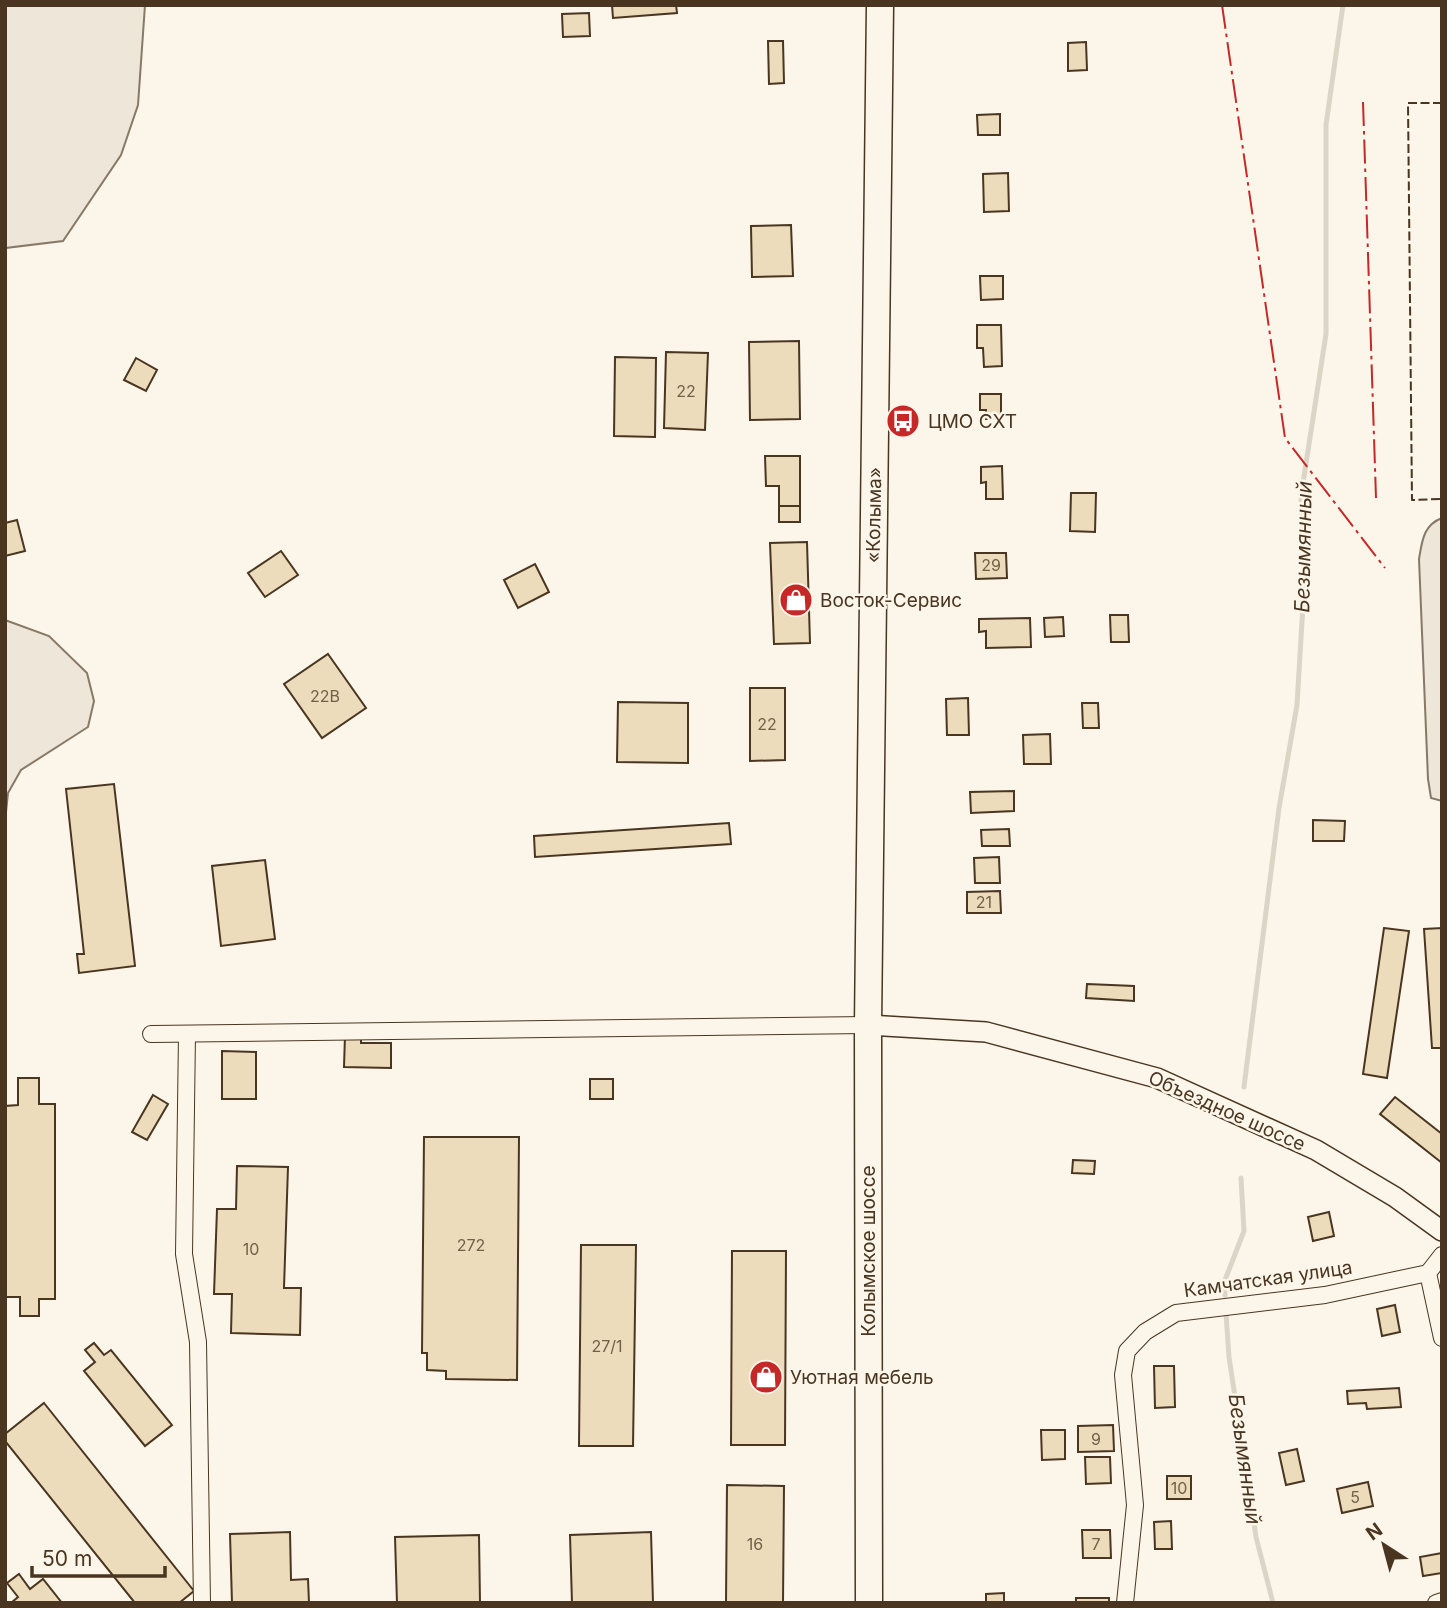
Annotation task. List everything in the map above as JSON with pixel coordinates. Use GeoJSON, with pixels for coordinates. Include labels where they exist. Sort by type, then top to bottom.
{"type":"FeatureCollection","features":[{"type":"Feature","properties":{"kind":"highway","name":"«Колыма»"},"geometry":{"type":"LineString","coordinates":[[868,1025],[880,5]]}},
{"type":"Feature","properties":{"kind":"highway","name":"Колымское шоссе"},"geometry":{"type":"LineString","coordinates":[[868,1025],[869,1603]]}},
{"type":"Feature","properties":{"kind":"street"},"geometry":{"type":"LineString","coordinates":[[151,1034],[868,1025]]}},
{"type":"Feature","properties":{"kind":"street","name":"Объездное шоссе"},"geometry":{"type":"LineString","coordinates":[[868,1025],[986,1032],[1157,1078],[1316,1150],[1385,1191],[1442,1231]]}},
{"type":"Feature","properties":{"kind":"street"},"geometry":{"type":"LineString","coordinates":[[187,1034],[184,1254],[198,1342],[202,1603]]}},
{"type":"Feature","properties":{"kind":"street"},"geometry":{"type":"LineString","coordinates":[[1442,1255],[1428,1273],[1442,1338]]}},
{"type":"Feature","properties":{"kind":"street","name":"Камчатская улица"},"geometry":{"type":"LineString","coordinates":[[1125,1603],[1135,1505],[1123,1375],[1127,1351],[1145,1332],[1176,1312],[1325,1295],[1428,1273]]}},
{"type":"Feature","properties":{"kind":"street"},"geometry":{"type":"LineString","coordinates":[[1436,1603],[1442,1601]]}},
{"type":"Feature","properties":{"kind":"shaded area"},"geometry":{"type":"Polygon","coordinates":[[[5,5],[145,5],[138,105],[121,155],[63,241],[5,248],[5,5]]]}},
{"type":"Feature","properties":{"kind":"shaded area"},"geometry":{"type":"Polygon","coordinates":[[[1442,518],[1442,801],[1431,798],[1428,779],[1419,559],[1427,530],[1442,518]]]}},
{"type":"Feature","properties":{"kind":"shaded area"},"geometry":{"type":"Polygon","coordinates":[[[5,620],[49,636],[87,673],[94,701],[88,727],[21,770],[8,793],[5,822],[5,620]]]}},
{"type":"Feature","properties":{"kind":"building"},"geometry":{"type":"Polygon","coordinates":[[[612,5],[676,5],[677,13],[613,18],[612,5]]]}},
{"type":"Feature","properties":{"kind":"building"},"geometry":{"type":"Polygon","coordinates":[[[589,13],[590,36],[563,37],[562,14],[589,13]]]}},
{"type":"Feature","properties":{"kind":"building"},"geometry":{"type":"Polygon","coordinates":[[[768,41],[783,41],[784,83],[769,84],[768,41]]]}},
{"type":"Feature","properties":{"kind":"building"},"geometry":{"type":"Polygon","coordinates":[[[1086,42],[1087,70],[1068,71],[1068,43],[1086,42]]]}},
{"type":"Feature","properties":{"kind":"building"},"geometry":{"type":"Polygon","coordinates":[[[1000,114],[1000,135],[978,135],[977,115],[1000,114]]]}},
{"type":"Feature","properties":{"kind":"building"},"geometry":{"type":"Polygon","coordinates":[[[1008,173],[1009,211],[984,212],[983,174],[1008,173]]]}},
{"type":"Feature","properties":{"kind":"building"},"geometry":{"type":"Polygon","coordinates":[[[791,225],[793,276],[752,277],[751,226],[791,225]]]}},
{"type":"Feature","properties":{"kind":"building"},"geometry":{"type":"Polygon","coordinates":[[[980,276],[1003,276],[1003,299],[981,300],[980,276]]]}},
{"type":"Feature","properties":{"kind":"building"},"geometry":{"type":"Polygon","coordinates":[[[977,325],[1001,325],[1002,366],[984,367],[983,348],[977,348],[977,325]]]}},
{"type":"Feature","properties":{"kind":"building"},"geometry":{"type":"Polygon","coordinates":[[[799,341],[800,419],[750,420],[749,342],[799,341]]]}},
{"type":"Feature","properties":{"kind":"building"},"geometry":{"type":"Polygon","coordinates":[[[666,352],[708,353],[705,430],[664,428],[666,352]]]}},
{"type":"Feature","properties":{"kind":"building"},"geometry":{"type":"Polygon","coordinates":[[[615,357],[656,358],[655,437],[614,436],[615,357]]]}},
{"type":"Feature","properties":{"kind":"building"},"geometry":{"type":"Polygon","coordinates":[[[136,358],[157,370],[146,391],[124,380],[136,358]]]}},
{"type":"Feature","properties":{"kind":"building"},"geometry":{"type":"Polygon","coordinates":[[[980,394],[1001,394],[1001,419],[986,419],[986,410],[980,410],[980,394]]]}},
{"type":"Feature","properties":{"kind":"building"},"geometry":{"type":"Polygon","coordinates":[[[765,456],[800,456],[800,506],[779,506],[779,486],[766,486],[765,456]]]}},
{"type":"Feature","properties":{"kind":"building"},"geometry":{"type":"Polygon","coordinates":[[[1002,466],[1003,499],[986,499],[986,482],[981,483],[981,467],[1002,466]]]}},
{"type":"Feature","properties":{"kind":"building"},"geometry":{"type":"Polygon","coordinates":[[[1071,493],[1096,493],[1095,532],[1070,531],[1071,493]]]}},
{"type":"Feature","properties":{"kind":"building"},"geometry":{"type":"Polygon","coordinates":[[[779,506],[800,506],[800,522],[779,522],[779,506]]]}},
{"type":"Feature","properties":{"kind":"building"},"geometry":{"type":"Polygon","coordinates":[[[17,520],[25,551],[5,556],[5,523],[17,520]]]}},
{"type":"Feature","properties":{"kind":"building"},"geometry":{"type":"Polygon","coordinates":[[[807,542],[810,643],[774,644],[770,543],[807,542]]]}},
{"type":"Feature","properties":{"kind":"building"},"geometry":{"type":"Polygon","coordinates":[[[281,551],[298,575],[265,597],[248,573],[281,551]]]}},
{"type":"Feature","properties":{"kind":"building"},"geometry":{"type":"Polygon","coordinates":[[[975,553],[1006,553],[1007,578],[976,579],[975,553]]]}},
{"type":"Feature","properties":{"kind":"building"},"geometry":{"type":"Polygon","coordinates":[[[535,564],[549,592],[518,608],[504,580],[535,564]]]}},
{"type":"Feature","properties":{"kind":"building"},"geometry":{"type":"Polygon","coordinates":[[[1110,615],[1128,615],[1129,642],[1111,642],[1110,615]]]}},
{"type":"Feature","properties":{"kind":"building"},"geometry":{"type":"Polygon","coordinates":[[[1063,617],[1064,636],[1045,637],[1044,618],[1063,617]]]}},
{"type":"Feature","properties":{"kind":"building"},"geometry":{"type":"Polygon","coordinates":[[[1030,618],[1031,647],[986,648],[986,631],[979,632],[979,619],[1030,618]]]}},
{"type":"Feature","properties":{"kind":"building"},"geometry":{"type":"Polygon","coordinates":[[[328,654],[366,708],[322,738],[284,684],[328,654]]]}},
{"type":"Feature","properties":{"kind":"building"},"geometry":{"type":"Polygon","coordinates":[[[750,688],[785,688],[785,760],[750,761],[750,688]]]}},
{"type":"Feature","properties":{"kind":"building"},"geometry":{"type":"Polygon","coordinates":[[[968,698],[969,735],[947,735],[946,699],[968,698]]]}},
{"type":"Feature","properties":{"kind":"building"},"geometry":{"type":"Polygon","coordinates":[[[618,702],[688,703],[688,763],[617,762],[618,702]]]}},
{"type":"Feature","properties":{"kind":"building"},"geometry":{"type":"Polygon","coordinates":[[[1082,703],[1098,703],[1099,728],[1083,728],[1082,703]]]}},
{"type":"Feature","properties":{"kind":"building"},"geometry":{"type":"Polygon","coordinates":[[[1050,734],[1051,764],[1024,764],[1023,735],[1050,734]]]}},
{"type":"Feature","properties":{"kind":"building"},"geometry":{"type":"Polygon","coordinates":[[[114,784],[135,966],[79,973],[77,954],[84,954],[66,789],[114,784]]]}},
{"type":"Feature","properties":{"kind":"building"},"geometry":{"type":"Polygon","coordinates":[[[1014,791],[1014,811],[971,813],[970,792],[1014,791]]]}},
{"type":"Feature","properties":{"kind":"building"},"geometry":{"type":"Polygon","coordinates":[[[1313,820],[1345,821],[1344,841],[1313,841],[1313,820]]]}},
{"type":"Feature","properties":{"kind":"building"},"geometry":{"type":"Polygon","coordinates":[[[729,823],[731,844],[535,857],[534,836],[729,823]]]}},
{"type":"Feature","properties":{"kind":"building"},"geometry":{"type":"Polygon","coordinates":[[[1009,829],[1010,846],[982,846],[981,830],[1009,829]]]}},
{"type":"Feature","properties":{"kind":"building"},"geometry":{"type":"Polygon","coordinates":[[[999,857],[1000,883],[975,883],[974,858],[999,857]]]}},
{"type":"Feature","properties":{"kind":"building"},"geometry":{"type":"Polygon","coordinates":[[[265,860],[275,939],[221,946],[212,866],[265,860]]]}},
{"type":"Feature","properties":{"kind":"building"},"geometry":{"type":"Polygon","coordinates":[[[1000,891],[1001,913],[967,913],[967,892],[1000,891]]]}},
{"type":"Feature","properties":{"kind":"building"},"geometry":{"type":"Polygon","coordinates":[[[1384,928],[1409,931],[1387,1078],[1363,1074],[1384,928]]]}},
{"type":"Feature","properties":{"kind":"building"},"geometry":{"type":"Polygon","coordinates":[[[1442,928],[1442,1048],[1432,1048],[1424,929],[1442,928]]]}},
{"type":"Feature","properties":{"kind":"building"},"geometry":{"type":"Polygon","coordinates":[[[1087,984],[1134,986],[1134,1001],[1086,998],[1087,984]]]}},
{"type":"Feature","properties":{"kind":"building"},"geometry":{"type":"Polygon","coordinates":[[[345,1035],[361,1036],[361,1043],[391,1043],[391,1068],[344,1067],[345,1035]]]}},
{"type":"Feature","properties":{"kind":"building"},"geometry":{"type":"Polygon","coordinates":[[[222,1051],[256,1052],[256,1099],[222,1099],[222,1051]]]}},
{"type":"Feature","properties":{"kind":"building"},"geometry":{"type":"Polygon","coordinates":[[[18,1078],[39,1078],[39,1104],[55,1104],[55,1299],[39,1299],[39,1316],[20,1316],[20,1297],[5,1297],[5,1106],[18,1105],[18,1078]]]}},
{"type":"Feature","properties":{"kind":"building"},"geometry":{"type":"Polygon","coordinates":[[[590,1079],[613,1079],[613,1099],[590,1099],[590,1079]]]}},
{"type":"Feature","properties":{"kind":"building"},"geometry":{"type":"Polygon","coordinates":[[[153,1095],[168,1104],[147,1140],[132,1132],[153,1095]]]}},
{"type":"Feature","properties":{"kind":"building"},"geometry":{"type":"Polygon","coordinates":[[[1395,1097],[1442,1134],[1442,1163],[1380,1114],[1395,1097]]]}},
{"type":"Feature","properties":{"kind":"building"},"geometry":{"type":"Polygon","coordinates":[[[424,1137],[519,1137],[517,1380],[446,1379],[446,1371],[427,1370],[427,1353],[422,1353],[424,1137]]]}},
{"type":"Feature","properties":{"kind":"building"},"geometry":{"type":"Polygon","coordinates":[[[1073,1160],[1095,1161],[1094,1174],[1072,1173],[1073,1160]]]}},
{"type":"Feature","properties":{"kind":"building"},"geometry":{"type":"Polygon","coordinates":[[[237,1166],[288,1167],[284,1288],[301,1288],[300,1335],[231,1333],[232,1294],[214,1294],[217,1209],[236,1209],[237,1166]]]}},
{"type":"Feature","properties":{"kind":"building"},"geometry":{"type":"Polygon","coordinates":[[[1329,1212],[1334,1236],[1313,1241],[1308,1217],[1329,1212]]]}},
{"type":"Feature","properties":{"kind":"building"},"geometry":{"type":"Polygon","coordinates":[[[581,1245],[636,1245],[633,1446],[579,1446],[581,1245]]]}},
{"type":"Feature","properties":{"kind":"building"},"geometry":{"type":"Polygon","coordinates":[[[732,1251],[786,1251],[785,1445],[731,1445],[732,1251]]]}},
{"type":"Feature","properties":{"kind":"building"},"geometry":{"type":"Polygon","coordinates":[[[1395,1305],[1400,1332],[1382,1336],[1377,1309],[1395,1305]]]}},
{"type":"Feature","properties":{"kind":"building"},"geometry":{"type":"Polygon","coordinates":[[[94,1343],[104,1355],[111,1350],[172,1425],[145,1446],[84,1371],[95,1362],[85,1350],[94,1343]]]}},
{"type":"Feature","properties":{"kind":"building"},"geometry":{"type":"Polygon","coordinates":[[[1154,1366],[1174,1366],[1175,1407],[1155,1408],[1154,1366]]]}},
{"type":"Feature","properties":{"kind":"building"},"geometry":{"type":"Polygon","coordinates":[[[1399,1388],[1401,1407],[1367,1409],[1366,1403],[1348,1404],[1347,1391],[1399,1388]]]}},
{"type":"Feature","properties":{"kind":"building"},"geometry":{"type":"Polygon","coordinates":[[[44,1403],[194,1591],[179,1603],[135,1603],[5,1441],[5,1434],[44,1403]]]}},
{"type":"Feature","properties":{"kind":"building"},"geometry":{"type":"Polygon","coordinates":[[[1113,1425],[1114,1451],[1078,1452],[1078,1426],[1113,1425]]]}},
{"type":"Feature","properties":{"kind":"building"},"geometry":{"type":"Polygon","coordinates":[[[1041,1430],[1065,1430],[1065,1459],[1042,1460],[1041,1430]]]}},
{"type":"Feature","properties":{"kind":"building"},"geometry":{"type":"Polygon","coordinates":[[[1297,1449],[1304,1481],[1286,1485],[1279,1453],[1297,1449]]]}},
{"type":"Feature","properties":{"kind":"building"},"geometry":{"type":"Polygon","coordinates":[[[1085,1457],[1110,1457],[1111,1483],[1086,1484],[1085,1457]]]}},
{"type":"Feature","properties":{"kind":"building"},"geometry":{"type":"Polygon","coordinates":[[[1167,1476],[1191,1476],[1191,1499],[1167,1499],[1167,1476]]]}},
{"type":"Feature","properties":{"kind":"building"},"geometry":{"type":"Polygon","coordinates":[[[1368,1482],[1373,1506],[1342,1513],[1337,1489],[1368,1482]]]}},
{"type":"Feature","properties":{"kind":"building"},"geometry":{"type":"Polygon","coordinates":[[[727,1485],[784,1486],[783,1603],[726,1603],[727,1485]]]}},
{"type":"Feature","properties":{"kind":"building"},"geometry":{"type":"Polygon","coordinates":[[[1171,1521],[1172,1549],[1155,1549],[1154,1522],[1171,1521]]]}},
{"type":"Feature","properties":{"kind":"building"},"geometry":{"type":"Polygon","coordinates":[[[1082,1530],[1110,1530],[1111,1558],[1083,1558],[1082,1530]]]}},
{"type":"Feature","properties":{"kind":"building"},"geometry":{"type":"Polygon","coordinates":[[[290,1532],[291,1580],[308,1579],[309,1603],[232,1603],[230,1534],[290,1532]]]}},
{"type":"Feature","properties":{"kind":"building"},"geometry":{"type":"Polygon","coordinates":[[[651,1532],[653,1603],[572,1603],[570,1535],[651,1532]]]}},
{"type":"Feature","properties":{"kind":"building"},"geometry":{"type":"Polygon","coordinates":[[[479,1535],[480,1603],[397,1603],[395,1537],[479,1535]]]}},
{"type":"Feature","properties":{"kind":"building"},"geometry":{"type":"Polygon","coordinates":[[[1442,1553],[1442,1573],[1423,1576],[1420,1557],[1442,1553]]]}},
{"type":"Feature","properties":{"kind":"building"},"geometry":{"type":"Polygon","coordinates":[[[19,1574],[30,1589],[43,1579],[62,1603],[11,1603],[18,1597],[7,1583],[19,1574]]]}},
{"type":"Feature","properties":{"kind":"building"},"geometry":{"type":"Polygon","coordinates":[[[1004,1593],[1004,1603],[986,1603],[986,1594],[1004,1593]]]}},
{"type":"Feature","properties":{"kind":"building"},"geometry":{"type":"Polygon","coordinates":[[[1076,1598],[1109,1598],[1109,1603],[1076,1603],[1076,1598]]]}},
{"type":"Feature","properties":{"kind":"waterway","name":"Безымянный"},"geometry":{"type":"LineString","coordinates":[[1244,1087],[1279,808],[1297,705],[1304,588],[1301,496],[1326,334],[1326,125],[1343,5]]}},
{"type":"Feature","properties":{"kind":"waterway","name":"Безымянный"},"geometry":{"type":"LineString","coordinates":[[1225,1295],[1225,1280],[1244,1231],[1241,1178]]}},
{"type":"Feature","properties":{"kind":"waterway","name":"Безымянный"},"geometry":{"type":"LineString","coordinates":[[1226,1314],[1229,1357],[1256,1537],[1273,1603]]}},
{"type":"Feature","properties":{"kind":"fence"},"geometry":{"type":"LineString","coordinates":[[1442,103],[1408,103],[1412,500],[1442,499]]}},
{"type":"Feature","properties":{"kind":"power"},"geometry":{"type":"LineString","coordinates":[[1222,5],[1285,438],[1385,568]]}},
{"type":"Feature","properties":{"kind":"power"},"geometry":{"type":"LineString","coordinates":[[1363,102],[1376,498]]}},
{"type":"Feature","properties":{"kind":"place","name":"ЦМО СХТ"},"geometry":{"type":"Point","coordinates":[903,421]}},
{"type":"Feature","properties":{"kind":"place","name":"Восток-Сервис"},"geometry":{"type":"Point","coordinates":[796,600]}},
{"type":"Feature","properties":{"kind":"place","name":"Уютная мебель"},"geometry":{"type":"Point","coordinates":[766,1377]}}]}
